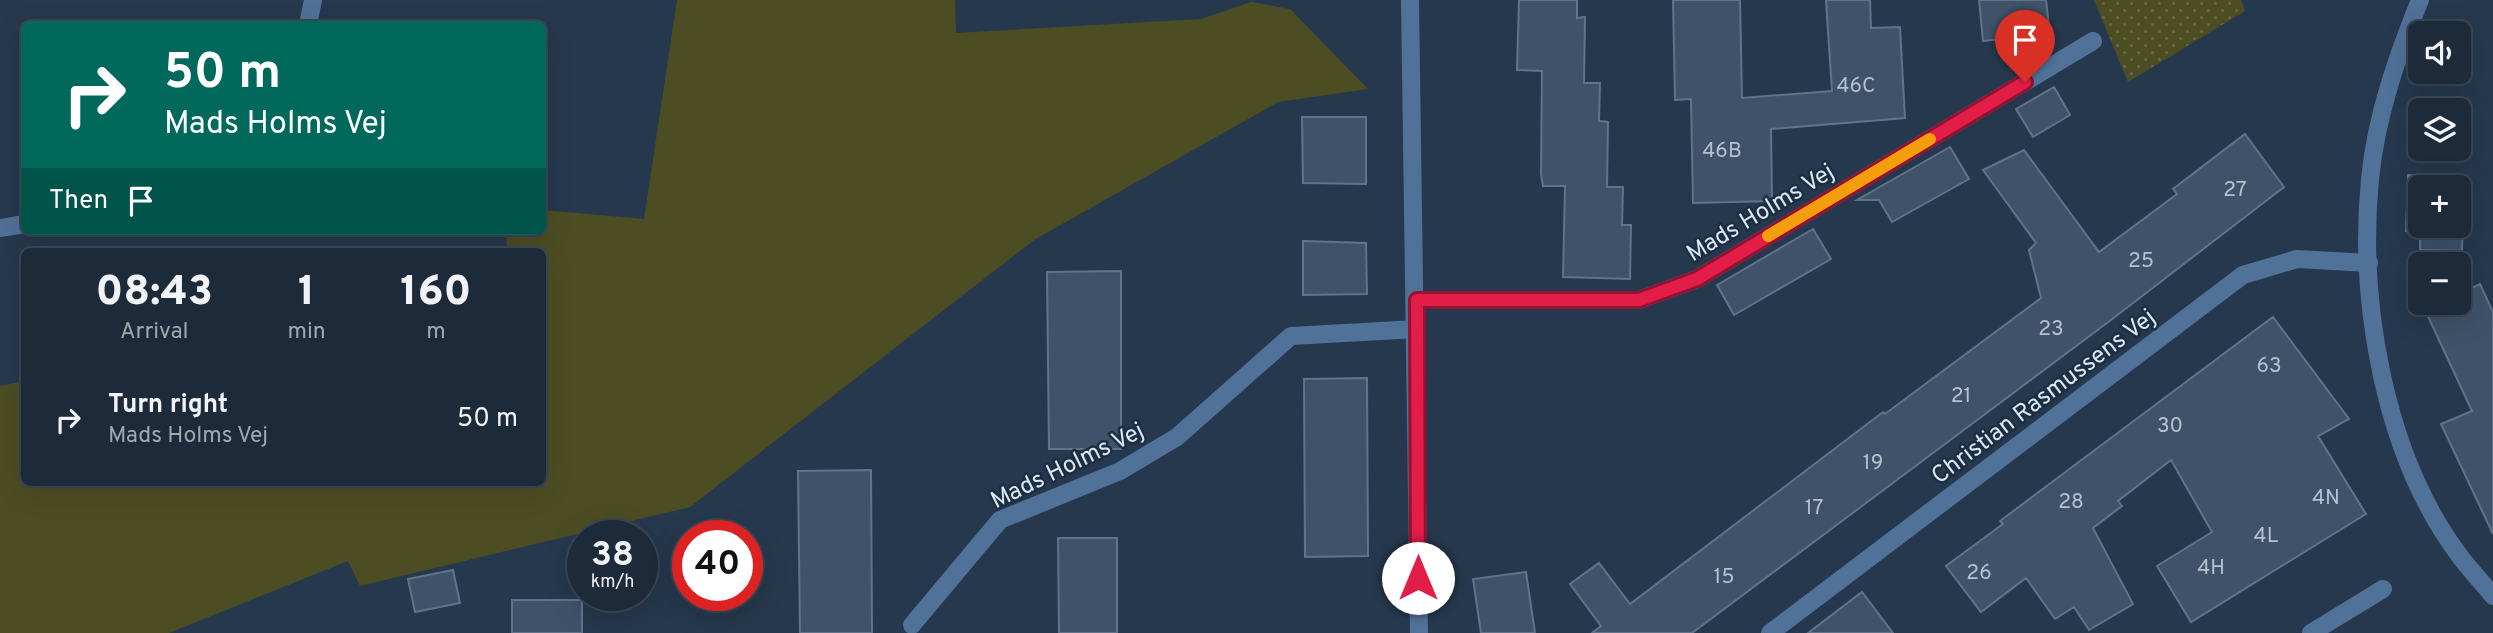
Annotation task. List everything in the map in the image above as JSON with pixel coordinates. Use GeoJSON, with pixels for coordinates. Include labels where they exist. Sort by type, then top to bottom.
{"type":"FeatureCollection","features":[{"type":"Feature","properties":{"kind":"street"},"geometry":{"type":"LineString","coordinates":[[309,21],[313,0]]}},
{"type":"Feature","properties":{"kind":"street"},"geometry":{"type":"LineString","coordinates":[[1410,0],[1417,300],[1419,633]]}},
{"type":"Feature","properties":{"kind":"street"},"geometry":{"type":"LineString","coordinates":[[2420,0],[2393,68],[2370,178],[2370,293],[2386,391],[2407,460],[2458,554],[2493,596]]}},
{"type":"Feature","properties":{"kind":"street","name":"Mads Holms Vej"},"geometry":{"type":"LineString","coordinates":[[1417,300],[1639,300],[1697,279],[2092,41]]}},
{"type":"Feature","properties":{"kind":"street"},"geometry":{"type":"LineString","coordinates":[[0,228],[21,225]]}},
{"type":"Feature","properties":{"kind":"street","name":"Christian Rasmussens Vej"},"geometry":{"type":"LineString","coordinates":[[1770,633],[2243,275],[2297,260],[2369,263]]}},
{"type":"Feature","properties":{"kind":"street","name":"Mads Holms Vej"},"geometry":{"type":"LineString","coordinates":[[912,625],[1000,520],[1120,471],[1177,437],[1291,336],[1417,329]]}},
{"type":"Feature","properties":{"kind":"street"},"geometry":{"type":"LineString","coordinates":[[2311,633],[2383,589]]}},
{"type":"Feature","properties":{"kind":"shaded area"},"geometry":{"type":"Polygon","coordinates":[[[677,0],[955,0],[956,33],[1201,19],[1251,2],[1290,9],[1368,89],[1278,102],[1034,240],[690,507],[636,520],[567,520],[567,536],[360,586],[348,561],[169,633],[0,633],[0,386],[21,382],[21,486],[546,486],[546,248],[506,248],[507,235],[546,235],[546,210],[644,219],[677,0]]]}},
{"type":"Feature","properties":{"kind":"shaded area"},"geometry":{"type":"Polygon","coordinates":[[[2094,0],[2241,0],[2245,11],[2128,82],[2094,0]]]}},
{"type":"Feature","properties":{"kind":"building"},"geometry":{"type":"Polygon","coordinates":[[[1519,0],[1577,0],[1577,18],[1585,17],[1584,83],[1600,83],[1599,121],[1608,122],[1607,187],[1623,187],[1622,225],[1631,225],[1630,279],[1563,277],[1565,186],[1543,186],[1542,71],[1517,70],[1519,0]]]}},
{"type":"Feature","properties":{"kind":"building"},"geometry":{"type":"Polygon","coordinates":[[[1673,0],[1740,0],[1742,98],[1832,91],[1826,0],[1870,0],[1871,28],[1900,27],[1905,118],[1771,129],[1772,201],[1693,203],[1691,99],[1675,100],[1673,0]]]}},
{"type":"Feature","properties":{"kind":"building"},"geometry":{"type":"Polygon","coordinates":[[[1979,0],[2046,0],[2050,34],[1983,41],[1979,0]]]}},
{"type":"Feature","properties":{"kind":"building"},"geometry":{"type":"Polygon","coordinates":[[[2054,87],[2070,115],[2033,137],[2016,109],[2054,87]]]}},
{"type":"Feature","properties":{"kind":"building"},"geometry":{"type":"Polygon","coordinates":[[[1302,117],[1366,117],[1366,184],[1303,183],[1302,117]]]}},
{"type":"Feature","properties":{"kind":"building"},"geometry":{"type":"Polygon","coordinates":[[[2245,134],[2284,187],[2107,323],[1692,633],[1592,633],[1601,626],[1570,584],[1599,563],[1630,604],[1883,412],[1885,414],[2041,298],[2029,250],[2036,243],[1983,170],[2024,150],[2099,252],[2177,194],[2173,189],[2245,134]]]}},
{"type":"Feature","properties":{"kind":"building"},"geometry":{"type":"Polygon","coordinates":[[[1950,147],[1969,179],[1892,222],[1879,200],[1857,200],[1950,147]]]}},
{"type":"Feature","properties":{"kind":"building"},"geometry":{"type":"Polygon","coordinates":[[[2408,175],[2408,231],[2406,231],[2408,175]]]}},
{"type":"Feature","properties":{"kind":"building"},"geometry":{"type":"Polygon","coordinates":[[[1813,229],[1831,259],[1734,315],[1717,285],[1813,229]]]}},
{"type":"Feature","properties":{"kind":"building"},"geometry":{"type":"Polygon","coordinates":[[[2420,238],[2462,238],[2462,251],[2420,250],[2420,238]]]}},
{"type":"Feature","properties":{"kind":"building"},"geometry":{"type":"Polygon","coordinates":[[[1303,241],[1366,243],[1367,294],[1303,295],[1303,241]]]}},
{"type":"Feature","properties":{"kind":"building"},"geometry":{"type":"Polygon","coordinates":[[[1121,271],[1121,449],[1049,449],[1047,272],[1121,271]]]}},
{"type":"Feature","properties":{"kind":"building"},"geometry":{"type":"Polygon","coordinates":[[[2480,284],[2493,312],[2493,534],[2441,424],[2472,411],[2427,315],[2471,315],[2471,288],[2480,284]]]}},
{"type":"Feature","properties":{"kind":"building"},"geometry":{"type":"Polygon","coordinates":[[[2273,317],[2349,419],[2318,436],[2366,514],[2191,622],[2157,566],[2212,532],[2171,460],[2118,501],[2122,506],[2093,528],[2133,604],[2089,630],[2074,607],[2055,619],[2026,578],[1981,612],[1946,566],[2003,524],[2000,521],[2273,317]]]}},
{"type":"Feature","properties":{"kind":"building"},"geometry":{"type":"Polygon","coordinates":[[[1367,378],[1368,556],[1305,557],[1304,379],[1367,378]]]}},
{"type":"Feature","properties":{"kind":"building"},"geometry":{"type":"Polygon","coordinates":[[[871,470],[872,633],[800,633],[798,471],[871,470]]]}},
{"type":"Feature","properties":{"kind":"building"},"geometry":{"type":"Polygon","coordinates":[[[1058,538],[1117,538],[1117,633],[1059,633],[1058,538]]]}},
{"type":"Feature","properties":{"kind":"building"},"geometry":{"type":"Polygon","coordinates":[[[453,570],[460,603],[415,612],[408,579],[453,570]]]}},
{"type":"Feature","properties":{"kind":"building"},"geometry":{"type":"Polygon","coordinates":[[[1526,572],[1535,633],[1481,633],[1473,579],[1526,572]]]}},
{"type":"Feature","properties":{"kind":"building"},"geometry":{"type":"Polygon","coordinates":[[[1862,592],[1893,633],[1808,633],[1862,592]]]}},
{"type":"Feature","properties":{"kind":"building"},"geometry":{"type":"Polygon","coordinates":[[[512,600],[567,600],[567,611],[582,611],[582,633],[512,633],[512,600]]]}},
{"type":"Feature","properties":{"kind":"slow traffic"},"geometry":{"type":"LineString","coordinates":[[1768,236],[1930,139]]}},
{"type":"Feature","properties":{"kind":"route"},"geometry":{"type":"LineString","coordinates":[[1418,578],[1417,300],[1639,300],[1697,279],[2025,82]]}}]}
